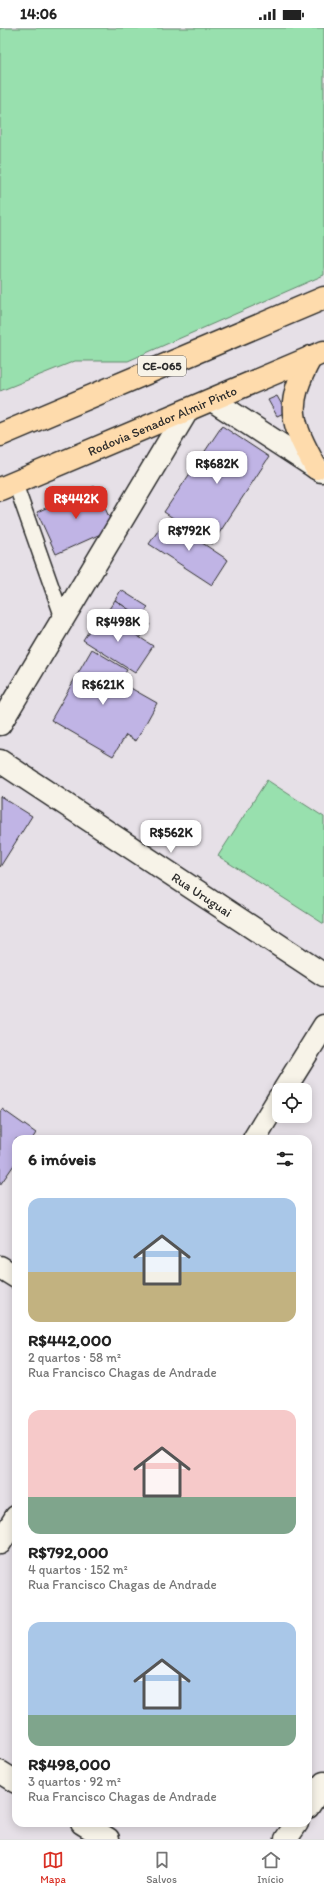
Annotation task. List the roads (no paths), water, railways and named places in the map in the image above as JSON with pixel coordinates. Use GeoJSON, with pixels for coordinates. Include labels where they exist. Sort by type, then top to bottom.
{"type":"FeatureCollection","features":[{"type":"Feature","properties":{"kind":"main road","name":"CE-065"},"geometry":{"type":"LineString","coordinates":[[0,435],[324,298]]}},
{"type":"Feature","properties":{"kind":"main road","name":"Rodovia Senador Almir Pinto"},"geometry":{"type":"LineString","coordinates":[[8,486],[317,355]]}},
{"type":"Feature","properties":{"kind":"main road"},"geometry":{"type":"LineString","coordinates":[[317,355],[298,383],[294,408],[295,424],[299,437],[320,470]]}},
{"type":"Feature","properties":{"kind":"street"},"geometry":{"type":"LineString","coordinates":[[212,400],[320,470]]}},
{"type":"Feature","properties":{"kind":"street"},"geometry":{"type":"LineString","coordinates":[[0,724],[187,411]]}},
{"type":"Feature","properties":{"kind":"street","name":"Rua Uruguai"},"geometry":{"type":"LineString","coordinates":[[0,761],[324,975]]}},
{"type":"Feature","properties":{"kind":"street"},"geometry":{"type":"LineString","coordinates":[[288,1083],[324,1026]]}},
{"type":"Feature","properties":{"kind":"street"},"geometry":{"type":"LineString","coordinates":[[256,1135],[272,1109]]}},
{"type":"Feature","properties":{"kind":"street"},"geometry":{"type":"LineString","coordinates":[[0,1267],[12,1275]]}},
{"type":"Feature","properties":{"kind":"street"},"geometry":{"type":"LineString","coordinates":[[0,1542],[12,1523]]}},
{"type":"Feature","properties":{"kind":"street"},"geometry":{"type":"LineString","coordinates":[[0,1772],[12,1780]]}},
{"type":"Feature","properties":{"kind":"street"},"geometry":{"type":"LineString","coordinates":[[312,1801],[324,1783]]}},
{"type":"Feature","properties":{"kind":"street"},"geometry":{"type":"LineString","coordinates":[[88,1827],[108,1839]]}},
{"type":"Feature","properties":{"kind":"street"},"geometry":{"type":"LineString","coordinates":[[286,1839],[294,1827]]}},
{"type":"Feature","properties":{"kind":"lane"},"geometry":{"type":"LineString","coordinates":[[8,486],[62,619]]}}]}
